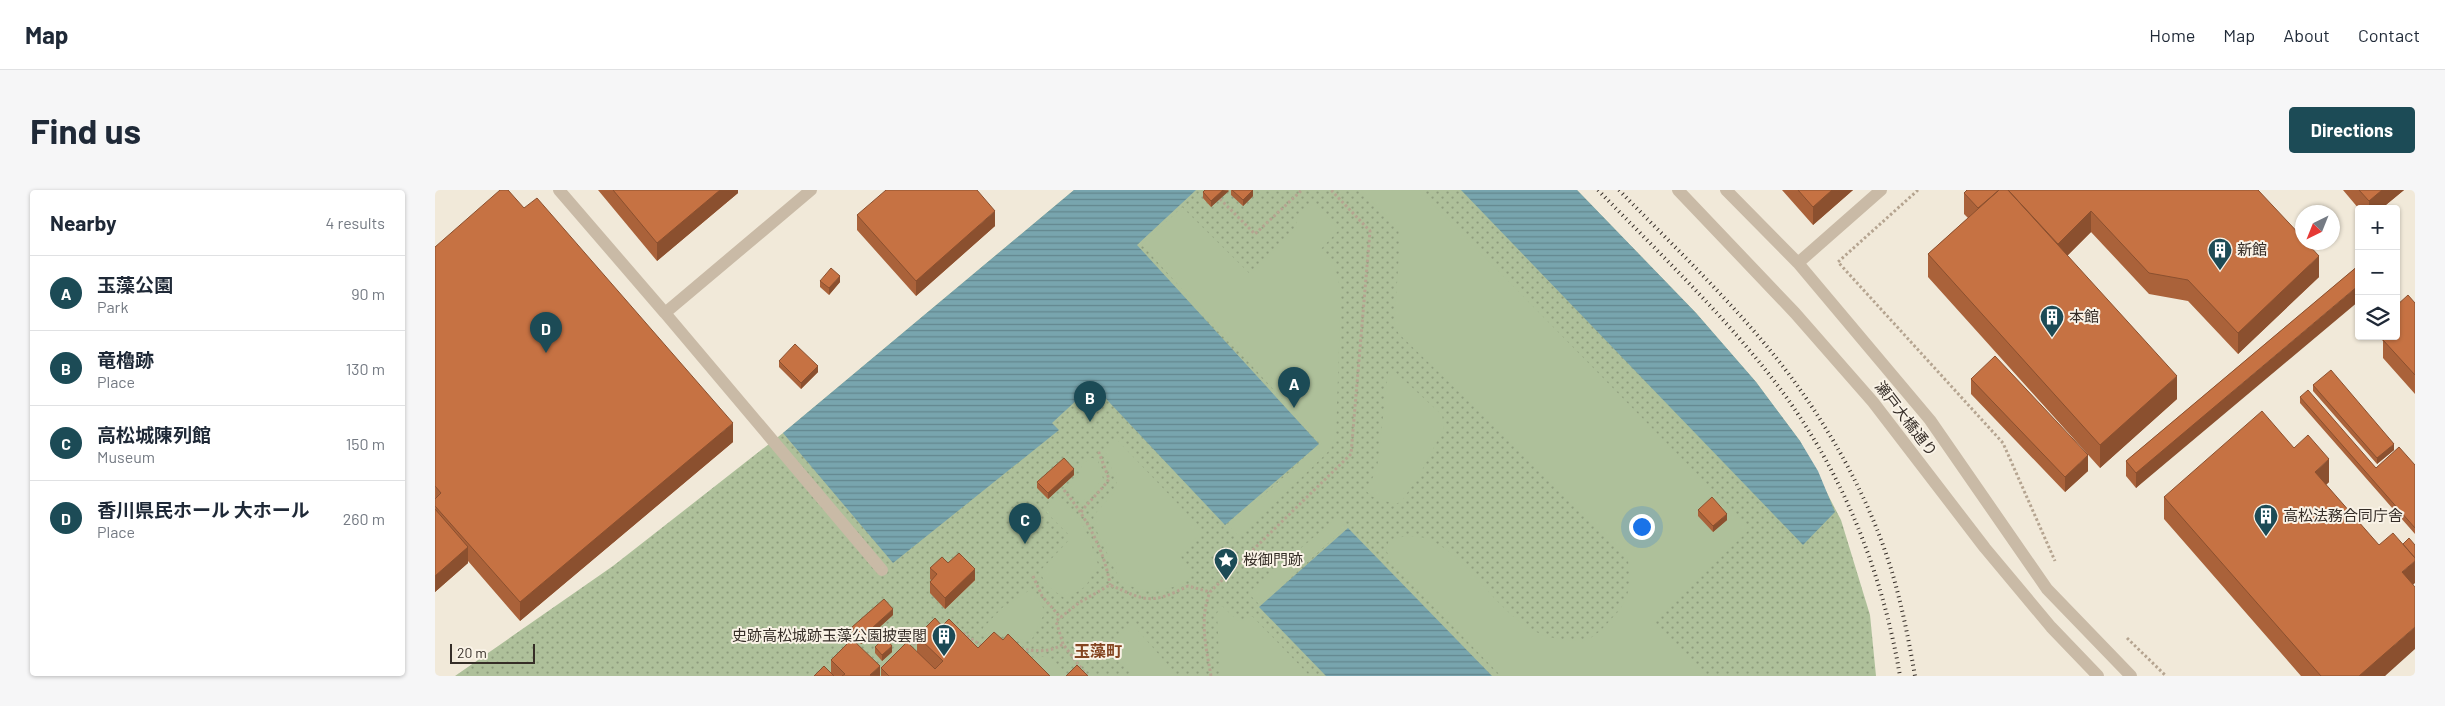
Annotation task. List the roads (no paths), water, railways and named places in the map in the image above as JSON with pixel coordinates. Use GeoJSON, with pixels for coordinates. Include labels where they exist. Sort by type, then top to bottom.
{"type":"FeatureCollection","features":[{"type":"Feature","properties":{"kind":"street"},"geometry":{"type":"LineString","coordinates":[[559,190],[882,570]]}},
{"type":"Feature","properties":{"kind":"street"},"geometry":{"type":"LineString","coordinates":[[665,313],[811,190]]}},
{"type":"Feature","properties":{"kind":"street","name":"瀬戸大橋通り"},"geometry":{"type":"LineString","coordinates":[[1678,190],[1795,313],[1873,402],[1985,548],[2051,627],[2098,676]]}},
{"type":"Feature","properties":{"kind":"street","name":"瀬戸大橋通り"},"geometry":{"type":"LineString","coordinates":[[1726,190],[1798,263],[1930,420],[2047,589],[2131,676]]}},
{"type":"Feature","properties":{"kind":"street"},"geometry":{"type":"LineString","coordinates":[[1798,263],[1881,190]]}},
{"type":"Feature","properties":{"kind":"water"},"geometry":{"type":"Polygon","coordinates":[[[1074,190],[1196,190],[1137,245],[1319,444],[1225,525],[1093,385],[1052,423],[1059,430],[893,563],[783,433],[1074,190]]]}},
{"type":"Feature","properties":{"kind":"water"},"geometry":{"type":"Polygon","coordinates":[[[1461,190],[1577,190],[1696,313],[1756,382],[1800,441],[1818,471],[1835,512],[1803,545],[1461,190]]]}},
{"type":"Feature","properties":{"kind":"water"},"geometry":{"type":"Polygon","coordinates":[[[1348,528],[1492,676],[1326,676],[1259,607],[1348,528]]]}},
{"type":"Feature","properties":{"kind":"railway"},"geometry":{"type":"LineString","coordinates":[[1598,190],[1689,283],[1755,356],[1799,415],[1839,485],[1870,559],[1882,597],[1900,676]]}},
{"type":"Feature","properties":{"kind":"railway"},"geometry":{"type":"LineString","coordinates":[[1619,190],[1751,328],[1791,377],[1822,422],[1850,470],[1883,546],[1899,598],[1915,676]]}},
{"type":"Feature","properties":{"kind":"place","name":"新館"},"geometry":{"type":"Point","coordinates":[2220,271]}},
{"type":"Feature","properties":{"kind":"place","name":"本館"},"geometry":{"type":"Point","coordinates":[2052,338]}},
{"type":"Feature","properties":{"kind":"place","name":"香川県民ホール 大ホール"},"geometry":{"type":"Point","coordinates":[546,353]}},
{"type":"Feature","properties":{"kind":"place","name":"玉藻公園"},"geometry":{"type":"Point","coordinates":[1294,408]}},
{"type":"Feature","properties":{"kind":"place","name":"竜櫓跡"},"geometry":{"type":"Point","coordinates":[1090,422]}},
{"type":"Feature","properties":{"kind":"place","name":"高松法務合同庁舎"},"geometry":{"type":"Point","coordinates":[2266,537]}},
{"type":"Feature","properties":{"kind":"place","name":"高松城陳列館"},"geometry":{"type":"Point","coordinates":[1025,544]}},
{"type":"Feature","properties":{"kind":"place","name":"桜御門跡"},"geometry":{"type":"Point","coordinates":[1226,581]}},
{"type":"Feature","properties":{"kind":"place","name":"史跡高松城跡玉藻公園披雲閣"},"geometry":{"type":"Point","coordinates":[944,657]}},
{"type":"Feature","properties":{"kind":"district","name":"玉藻町"},"geometry":{"type":"Point","coordinates":[1098,651]}}]}
